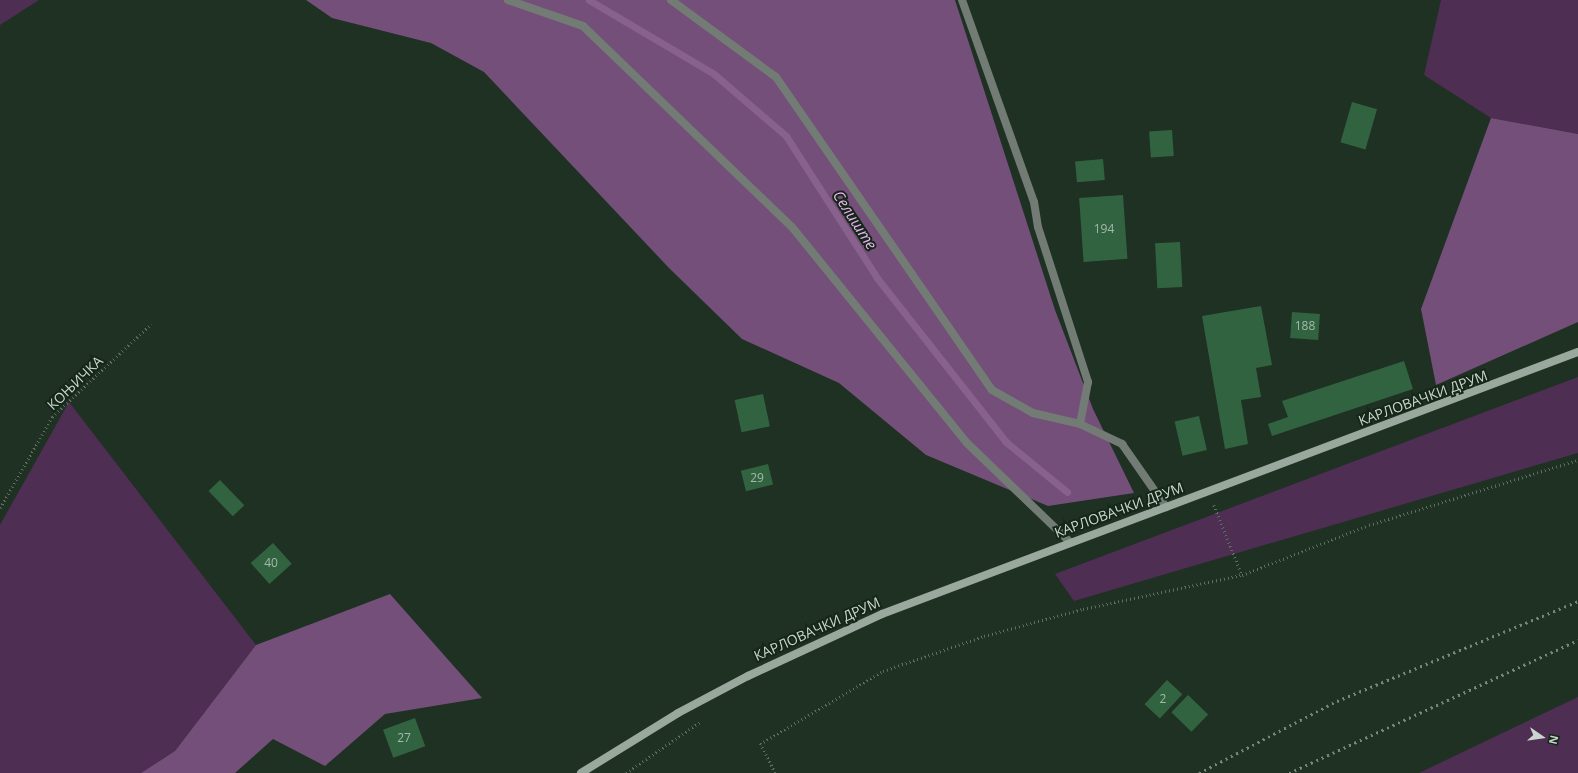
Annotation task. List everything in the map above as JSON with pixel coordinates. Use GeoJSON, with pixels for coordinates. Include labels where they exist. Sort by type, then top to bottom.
{"type":"FeatureCollection","features":[{"type":"Feature","properties":{"kind":"main road","name":"КАРЛОВАЧКИ ДРУМ"},"geometry":{"type":"LineString","coordinates":[[581,773],[678,713],[840,632],[940,589],[1209,492],[1578,352]]}},
{"type":"Feature","properties":{"kind":"street"},"geometry":{"type":"LineString","coordinates":[[508,0],[583,26],[594,36],[792,228],[967,443],[1070,542]]}},
{"type":"Feature","properties":{"kind":"street"},"geometry":{"type":"LineString","coordinates":[[671,0],[776,77],[992,390],[1033,413],[1080,424],[1122,444],[1166,507]]}},
{"type":"Feature","properties":{"kind":"street"},"geometry":{"type":"LineString","coordinates":[[962,0],[1034,202],[1038,227],[1088,382],[1080,424]]}},
{"type":"Feature","properties":{"kind":"path","name":"КОЊИЧКА"},"geometry":{"type":"LineString","coordinates":[[0,508],[52,417],[151,324]]}},
{"type":"Feature","properties":{"kind":"path"},"geometry":{"type":"LineString","coordinates":[[775,773],[760,744],[883,671],[984,636],[1060,615],[1242,575],[1369,525],[1578,460]]}},
{"type":"Feature","properties":{"kind":"path"},"geometry":{"type":"LineString","coordinates":[[1209,492],[1242,575]]}},
{"type":"Feature","properties":{"kind":"path"},"geometry":{"type":"LineString","coordinates":[[626,773],[704,719]]}},
{"type":"Feature","properties":{"kind":"shaded area"},"geometry":{"type":"Polygon","coordinates":[[[0,0],[39,0],[0,25],[0,0]]]}},
{"type":"Feature","properties":{"kind":"shaded area"},"geometry":{"type":"Polygon","coordinates":[[[306,0],[955,0],[1055,310],[1093,409],[1134,493],[1048,506],[926,455],[839,383],[742,339],[669,268],[484,72],[431,43],[332,18],[306,0]]]}},
{"type":"Feature","properties":{"kind":"shaded area"},"geometry":{"type":"Polygon","coordinates":[[[1441,0],[1578,0],[1578,134],[1491,118],[1424,75],[1441,0]]]}},
{"type":"Feature","properties":{"kind":"shaded area"},"geometry":{"type":"Polygon","coordinates":[[[1491,118],[1578,134],[1578,322],[1436,385],[1421,309],[1491,118]]]}},
{"type":"Feature","properties":{"kind":"shaded area"},"geometry":{"type":"Polygon","coordinates":[[[1578,377],[1578,453],[1074,601],[1055,574],[1578,377]]]}},
{"type":"Feature","properties":{"kind":"shaded area"},"geometry":{"type":"Polygon","coordinates":[[[69,402],[256,645],[175,751],[141,773],[0,773],[0,525],[69,402]]]}},
{"type":"Feature","properties":{"kind":"shaded area"},"geometry":{"type":"Polygon","coordinates":[[[390,594],[482,698],[385,714],[325,766],[273,739],[235,773],[141,773],[175,751],[256,645],[390,594]]]}},
{"type":"Feature","properties":{"kind":"shaded area"},"geometry":{"type":"Polygon","coordinates":[[[1578,697],[1578,773],[1419,773],[1578,697]]]}},
{"type":"Feature","properties":{"kind":"building"},"geometry":{"type":"Polygon","coordinates":[[[1352,102],[1377,109],[1365,150],[1340,142],[1352,102]]]}},
{"type":"Feature","properties":{"kind":"building"},"geometry":{"type":"Polygon","coordinates":[[[1172,130],[1174,156],[1151,158],[1149,132],[1172,130]]]}},
{"type":"Feature","properties":{"kind":"building"},"geometry":{"type":"Polygon","coordinates":[[[1103,159],[1105,180],[1077,182],[1075,161],[1103,159]]]}},
{"type":"Feature","properties":{"kind":"building"},"geometry":{"type":"Polygon","coordinates":[[[1123,195],[1127,259],[1084,262],[1079,198],[1123,195]]]}},
{"type":"Feature","properties":{"kind":"building"},"geometry":{"type":"Polygon","coordinates":[[[1180,242],[1182,287],[1157,288],[1155,243],[1180,242]]]}},
{"type":"Feature","properties":{"kind":"building"},"geometry":{"type":"Polygon","coordinates":[[[1261,306],[1272,365],[1256,368],[1261,397],[1241,400],[1248,444],[1225,449],[1202,316],[1261,306]]]}},
{"type":"Feature","properties":{"kind":"building"},"geometry":{"type":"Polygon","coordinates":[[[1292,312],[1320,314],[1318,340],[1290,338],[1292,312]]]}},
{"type":"Feature","properties":{"kind":"building"},"geometry":{"type":"Polygon","coordinates":[[[1404,361],[1413,389],[1272,436],[1268,424],[1288,417],[1282,401],[1404,361]]]}},
{"type":"Feature","properties":{"kind":"building"},"geometry":{"type":"Polygon","coordinates":[[[763,394],[770,426],[741,432],[735,400],[763,394]]]}},
{"type":"Feature","properties":{"kind":"building"},"geometry":{"type":"Polygon","coordinates":[[[1199,416],[1207,450],[1183,456],[1175,422],[1199,416]]]}},
{"type":"Feature","properties":{"kind":"building"},"geometry":{"type":"Polygon","coordinates":[[[768,464],[773,484],[746,491],[741,471],[768,464]]]}},
{"type":"Feature","properties":{"kind":"building"},"geometry":{"type":"Polygon","coordinates":[[[220,480],[244,505],[233,516],[208,491],[220,480]]]}},
{"type":"Feature","properties":{"kind":"building"},"geometry":{"type":"Polygon","coordinates":[[[273,543],[292,564],[269,584],[251,563],[273,543]]]}},
{"type":"Feature","properties":{"kind":"building"},"geometry":{"type":"Polygon","coordinates":[[[1167,680],[1182,694],[1160,718],[1144,704],[1167,680]]]}},
{"type":"Feature","properties":{"kind":"building"},"geometry":{"type":"Polygon","coordinates":[[[1188,695],[1208,714],[1191,732],[1171,712],[1188,695]]]}},
{"type":"Feature","properties":{"kind":"building"},"geometry":{"type":"Polygon","coordinates":[[[415,718],[425,746],[393,758],[383,730],[415,718]]]}},
{"type":"Feature","properties":{"kind":"waterway","name":"Селиште"},"geometry":{"type":"LineString","coordinates":[[589,0],[714,74],[786,136],[877,278],[1006,442],[1067,492]]}},
{"type":"Feature","properties":{"kind":"railway"},"geometry":{"type":"LineString","coordinates":[[1199,773],[1337,701],[1578,601]]}},
{"type":"Feature","properties":{"kind":"railway"},"geometry":{"type":"LineString","coordinates":[[1289,773],[1578,640]]}}]}
